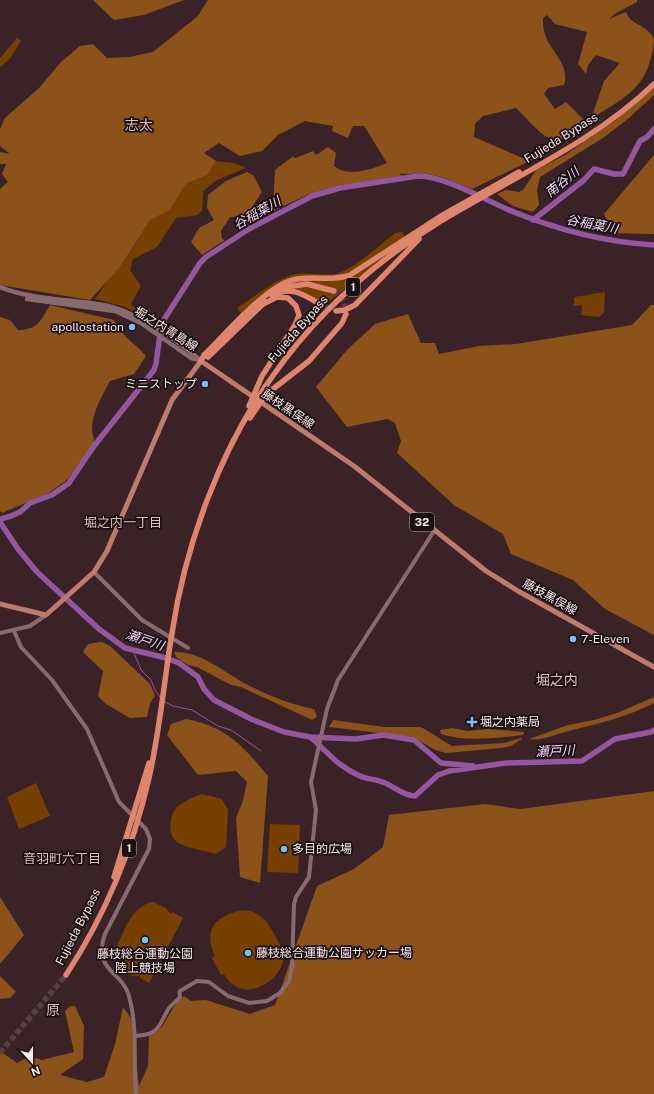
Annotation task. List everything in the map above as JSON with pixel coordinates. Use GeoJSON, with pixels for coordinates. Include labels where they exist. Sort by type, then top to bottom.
{"type":"FeatureCollection","features":[{"type":"Feature","properties":{"kind":"highway","name":"Fujieda Bypass"},"geometry":{"type":"LineString","coordinates":[[259,396],[288,354],[327,310],[385,260],[486,192],[558,154],[620,113],[654,84]]}},
{"type":"Feature","properties":{"kind":"highway","name":"1"},"geometry":{"type":"LineString","coordinates":[[201,361],[242,326],[269,293],[280,286],[293,280],[305,278],[337,279],[350,275],[470,202]]}},
{"type":"Feature","properties":{"kind":"highway","name":"1"},"geometry":{"type":"LineString","coordinates":[[336,311],[345,310],[355,305],[409,248],[440,222]]}},
{"type":"Feature","properties":{"kind":"highway","name":"1"},"geometry":{"type":"LineString","coordinates":[[269,293],[298,284],[314,285],[334,291]]}},
{"type":"Feature","properties":{"kind":"highway","name":"1"},"geometry":{"type":"LineString","coordinates":[[201,361],[204,355],[262,303],[275,294],[286,290],[299,292],[318,304]]}},
{"type":"Feature","properties":{"kind":"highway","name":"1"},"geometry":{"type":"LineString","coordinates":[[253,406],[259,396],[262,376],[296,325],[298,315],[296,306],[288,298],[277,297],[262,303]]}},
{"type":"Feature","properties":{"kind":"highway","name":"1"},"geometry":{"type":"LineString","coordinates":[[253,406],[259,396],[273,389],[308,361],[342,323],[346,314]]}},
{"type":"Feature","properties":{"kind":"highway","name":"Fujieda Bypass"},"geometry":{"type":"LineString","coordinates":[[161,710],[147,768],[111,886],[93,928],[66,975],[104,911],[124,861],[149,779],[161,710],[172,632],[186,566],[206,503],[227,455],[253,406]]}},
{"type":"Feature","properties":{"kind":"main road","name":"堀之内青島線"},"geometry":{"type":"LineString","coordinates":[[0,287],[30,297],[103,305],[116,308],[142,320],[157,332]]}},
{"type":"Feature","properties":{"kind":"main road","name":"堀之内青島線"},"geometry":{"type":"LineString","coordinates":[[0,290],[30,300],[115,311],[128,316],[157,332],[201,361]]}},
{"type":"Feature","properties":{"kind":"main road","name":"藤枝黒俣線"},"geometry":{"type":"LineString","coordinates":[[201,361],[354,466],[486,571],[518,591],[654,667]]}},
{"type":"Feature","properties":{"kind":"main road"},"geometry":{"type":"LineString","coordinates":[[0,604],[46,615],[94,572],[107,551],[172,400],[201,361]]}},
{"type":"Feature","properties":{"kind":"street"},"geometry":{"type":"LineString","coordinates":[[134,1036],[155,1031],[162,1024],[169,1008],[180,996],[180,991],[197,981],[209,982],[228,996],[249,1003],[267,1001],[274,998],[286,987],[292,967],[294,904],[296,897],[309,877],[316,810],[312,790],[312,773],[331,693],[348,664],[434,531]]}},
{"type":"Feature","properties":{"kind":"street"},"geometry":{"type":"LineString","coordinates":[[94,572],[142,620],[188,648]]}},
{"type":"Feature","properties":{"kind":"street"},"geometry":{"type":"LineString","coordinates":[[0,633],[14,631],[35,624],[46,615]]}},
{"type":"Feature","properties":{"kind":"street"},"geometry":{"type":"LineString","coordinates":[[14,631],[21,647],[52,680],[87,729],[119,802],[142,824],[149,834],[149,849],[105,934],[102,951],[108,969],[128,991],[134,1036],[136,1094]]}},
{"type":"Feature","properties":{"kind":"shaded area"},"geometry":{"type":"Polygon","coordinates":[[[93,0],[184,0],[144,15],[114,20],[93,0]]]}},
{"type":"Feature","properties":{"kind":"shaded area"},"geometry":{"type":"Polygon","coordinates":[[[208,0],[637,0],[637,2],[616,13],[609,19],[626,12],[631,20],[650,33],[654,39],[654,43],[648,69],[636,87],[620,100],[591,119],[604,81],[620,63],[596,55],[588,65],[586,74],[578,64],[587,32],[555,24],[547,15],[543,18],[546,38],[562,64],[565,77],[564,85],[548,88],[544,94],[555,109],[566,102],[587,123],[575,133],[565,138],[556,140],[548,138],[541,133],[516,108],[483,116],[475,124],[474,137],[525,159],[545,148],[553,146],[551,151],[472,189],[439,176],[399,173],[402,176],[338,186],[309,194],[273,211],[275,170],[292,157],[296,158],[313,151],[316,155],[328,147],[336,153],[334,166],[340,170],[353,172],[360,171],[387,163],[364,126],[353,126],[348,138],[332,131],[333,126],[305,121],[278,135],[262,151],[240,156],[219,143],[204,153],[216,161],[207,175],[186,184],[170,210],[150,220],[120,267],[90,300],[0,285],[0,189],[8,182],[2,174],[6,164],[0,164],[0,152],[10,154],[0,146],[0,129],[5,118],[39,88],[61,62],[80,46],[93,44],[107,58],[129,57],[153,52],[198,16],[208,0]]]}},
{"type":"Feature","properties":{"kind":"shaded area"},"geometry":{"type":"Polygon","coordinates":[[[17,38],[21,41],[9,60],[0,67],[0,58],[17,38]]]}},
{"type":"Feature","properties":{"kind":"shaded area"},"geometry":{"type":"Polygon","coordinates":[[[654,88],[654,95],[629,118],[603,138],[540,177],[537,190],[539,205],[533,212],[513,206],[497,194],[506,190],[519,192],[523,190],[536,170],[565,155],[616,120],[654,88]]]}},
{"type":"Feature","properties":{"kind":"shaded area"},"geometry":{"type":"Polygon","coordinates":[[[654,155],[654,234],[613,233],[604,214],[654,155]]]}},
{"type":"Feature","properties":{"kind":"shaded area"},"geometry":{"type":"Polygon","coordinates":[[[214,161],[234,163],[246,168],[217,180],[203,191],[202,211],[197,215],[176,218],[157,247],[133,259],[130,270],[141,286],[131,304],[145,318],[125,307],[95,299],[114,271],[120,267],[150,220],[170,210],[186,184],[207,175],[214,161]]]}},
{"type":"Feature","properties":{"kind":"shaded area"},"geometry":{"type":"Polygon","coordinates":[[[247,172],[253,175],[262,192],[246,216],[230,217],[221,231],[222,239],[225,240],[202,255],[191,242],[199,228],[214,220],[207,208],[208,195],[226,181],[247,172]]]}},
{"type":"Feature","properties":{"kind":"shaded area"},"geometry":{"type":"Polygon","coordinates":[[[402,232],[405,237],[348,275],[306,277],[279,284],[221,335],[241,313],[237,308],[281,279],[296,274],[336,274],[344,271],[359,262],[395,233],[402,232]]]}},
{"type":"Feature","properties":{"kind":"shaded area"},"geometry":{"type":"Polygon","coordinates":[[[400,244],[403,244],[324,305],[302,292],[287,289],[299,286],[310,286],[333,293],[335,290],[308,284],[282,286],[296,280],[340,279],[354,275],[400,244]]]}},
{"type":"Feature","properties":{"kind":"shaded area"},"geometry":{"type":"Polygon","coordinates":[[[605,292],[604,313],[599,317],[581,315],[582,305],[574,306],[574,297],[605,292]]]}},
{"type":"Feature","properties":{"kind":"shaded area"},"geometry":{"type":"Polygon","coordinates":[[[50,305],[114,320],[124,335],[146,356],[134,374],[110,381],[98,404],[94,416],[92,428],[94,443],[68,479],[49,493],[2,513],[0,511],[0,317],[10,320],[18,330],[24,330],[38,324],[50,305]]]}},
{"type":"Feature","properties":{"kind":"shaded area"},"geometry":{"type":"Polygon","coordinates":[[[651,305],[654,305],[654,635],[605,609],[573,580],[511,554],[503,534],[454,505],[397,453],[401,441],[395,423],[387,419],[347,427],[316,387],[347,350],[375,324],[408,314],[421,343],[435,343],[439,354],[479,346],[516,344],[632,325],[651,305]]]}},
{"type":"Feature","properties":{"kind":"shaded area"},"geometry":{"type":"Polygon","coordinates":[[[102,642],[110,646],[150,684],[155,695],[150,704],[147,717],[130,718],[106,704],[98,696],[103,671],[83,652],[88,644],[102,642]]]}},
{"type":"Feature","properties":{"kind":"shaded area"},"geometry":{"type":"Polygon","coordinates":[[[174,652],[202,658],[244,683],[278,699],[314,709],[317,717],[312,720],[241,687],[231,685],[197,667],[188,665],[176,657],[174,652]]]}},
{"type":"Feature","properties":{"kind":"shaded area"},"geometry":{"type":"Polygon","coordinates":[[[654,697],[654,703],[621,717],[543,738],[529,739],[568,725],[594,720],[617,713],[654,697]]]}},
{"type":"Feature","properties":{"kind":"shaded area"},"geometry":{"type":"Polygon","coordinates":[[[186,719],[200,722],[223,732],[241,746],[268,776],[260,883],[240,877],[236,818],[243,801],[247,782],[236,771],[198,775],[167,735],[171,724],[186,719]]]}},
{"type":"Feature","properties":{"kind":"shaded area"},"geometry":{"type":"Polygon","coordinates":[[[333,720],[384,727],[421,727],[452,746],[504,743],[522,739],[511,746],[501,748],[446,753],[435,750],[413,737],[329,727],[333,720]]]}},
{"type":"Feature","properties":{"kind":"shaded area"},"geometry":{"type":"Polygon","coordinates":[[[452,728],[468,731],[488,729],[524,732],[523,735],[481,739],[461,738],[441,734],[440,730],[452,728]]]}},
{"type":"Feature","properties":{"kind":"shaded area"},"geometry":{"type":"Polygon","coordinates":[[[36,783],[50,816],[19,829],[7,797],[36,783]]]}},
{"type":"Feature","properties":{"kind":"shaded area"},"geometry":{"type":"Polygon","coordinates":[[[654,791],[654,1094],[0,1094],[0,1051],[17,1063],[30,1056],[42,1060],[74,1052],[65,1011],[70,1006],[75,1006],[84,1026],[83,1059],[60,1075],[87,1082],[104,1077],[115,1044],[123,1007],[131,1018],[139,1086],[148,1066],[149,1036],[160,1029],[178,1001],[184,996],[191,1001],[206,1000],[250,1014],[275,1005],[317,886],[354,869],[383,847],[389,815],[485,804],[521,809],[654,791]]]}},
{"type":"Feature","properties":{"kind":"shaded area"},"geometry":{"type":"Polygon","coordinates":[[[202,794],[222,799],[228,810],[226,847],[216,854],[180,844],[174,839],[170,830],[172,815],[177,807],[189,799],[202,794]]]}},
{"type":"Feature","properties":{"kind":"shaded area","name":"多目的広場"},"geometry":{"type":"Polygon","coordinates":[[[270,824],[300,825],[298,873],[267,872],[270,824]]]}},
{"type":"Feature","properties":{"kind":"shaded area"},"geometry":{"type":"Polygon","coordinates":[[[0,897],[24,935],[0,964],[0,897]]]}},
{"type":"Feature","properties":{"kind":"shaded area"},"geometry":{"type":"Polygon","coordinates":[[[153,902],[166,908],[171,914],[173,912],[183,918],[149,983],[140,978],[140,976],[129,975],[122,971],[115,959],[114,953],[128,922],[133,915],[138,909],[153,902]]]}},
{"type":"Feature","properties":{"kind":"shaded area","name":"藤枝総合運動公園サッカー場"},"geometry":{"type":"Polygon","coordinates":[[[243,910],[253,912],[261,916],[270,927],[283,955],[282,965],[273,978],[259,987],[251,989],[244,989],[233,985],[224,974],[221,975],[212,958],[215,956],[210,938],[214,925],[226,916],[243,910]]]}},
{"type":"Feature","properties":{"kind":"shaded area"},"geometry":{"type":"Polygon","coordinates":[[[0,976],[16,992],[10,998],[0,999],[0,976]]]}},
{"type":"Feature","properties":{"kind":"waterway","name":"南谷川"},"geometry":{"type":"LineString","coordinates":[[533,220],[584,180],[594,169],[614,174],[623,174],[640,141],[647,137],[654,129]]}},
{"type":"Feature","properties":{"kind":"waterway","name":"谷稲葉川"},"geometry":{"type":"LineString","coordinates":[[0,519],[20,512],[30,503],[52,495],[69,483],[94,446],[154,370],[161,327],[165,318],[200,263],[206,257],[249,229],[312,196],[340,188],[418,176],[429,177],[452,184],[509,210],[562,229],[598,238],[654,245]]}},
{"type":"Feature","properties":{"kind":"waterway","name":"瀬戸川"},"geometry":{"type":"LineString","coordinates":[[0,522],[18,549],[37,572],[99,629],[125,648],[166,658],[179,663],[198,677],[204,689],[214,700],[251,719],[284,732],[310,737],[356,739],[383,735],[414,740],[441,763],[473,766]]}},
{"type":"Feature","properties":{"kind":"waterway"},"geometry":{"type":"LineString","coordinates":[[125,648],[134,653],[141,670],[151,680],[160,697]]}},
{"type":"Feature","properties":{"kind":"waterway"},"geometry":{"type":"LineString","coordinates":[[165,702],[173,706],[192,710],[218,726],[231,730],[261,751]]}},
{"type":"Feature","properties":{"kind":"waterway","name":"瀬戸川"},"geometry":{"type":"LineString","coordinates":[[310,737],[339,763],[352,772],[363,777],[384,782],[404,793],[415,796],[438,775],[449,771],[506,763],[582,761],[615,739],[651,732],[654,730]]}},
{"type":"Feature","properties":{"kind":"tunnel"},"geometry":{"type":"LineString","coordinates":[[334,291],[344,301],[346,312]]}},
{"type":"Feature","properties":{"kind":"tunnel"},"geometry":{"type":"LineString","coordinates":[[318,303],[333,310]]}},
{"type":"Feature","properties":{"kind":"tunnel"},"geometry":{"type":"LineString","coordinates":[[0,1053],[66,975]]}},
{"type":"Feature","properties":{"kind":"place","name":"apollostation"},"geometry":{"type":"Point","coordinates":[132,327]}},
{"type":"Feature","properties":{"kind":"place","name":"ミニストップ"},"geometry":{"type":"Point","coordinates":[205,384]}},
{"type":"Feature","properties":{"kind":"place","name":"7-Eleven"},"geometry":{"type":"Point","coordinates":[573,639]}},
{"type":"Feature","properties":{"kind":"place","name":"堀之内薬局"},"geometry":{"type":"Point","coordinates":[472,722]}},
{"type":"Feature","properties":{"kind":"place","name":"多目的広場"},"geometry":{"type":"Point","coordinates":[284,849]}},
{"type":"Feature","properties":{"kind":"place","name":"藤枝総合運動公園 陸上競技場"},"geometry":{"type":"Point","coordinates":[145,940]}},
{"type":"Feature","properties":{"kind":"place","name":"藤枝総合運動公園サッカー場"},"geometry":{"type":"Point","coordinates":[248,953]}},
{"type":"Feature","properties":{"kind":"district","name":"志太"},"geometry":{"type":"Point","coordinates":[139,125]}},
{"type":"Feature","properties":{"kind":"district","name":"堀之内一丁目"},"geometry":{"type":"Point","coordinates":[123,522]}},
{"type":"Feature","properties":{"kind":"district","name":"堀之内"},"geometry":{"type":"Point","coordinates":[557,680]}},
{"type":"Feature","properties":{"kind":"district","name":"音羽町六丁目"},"geometry":{"type":"Point","coordinates":[62,858]}},
{"type":"Feature","properties":{"kind":"district","name":"原"},"geometry":{"type":"Point","coordinates":[53,1010]}}]}
